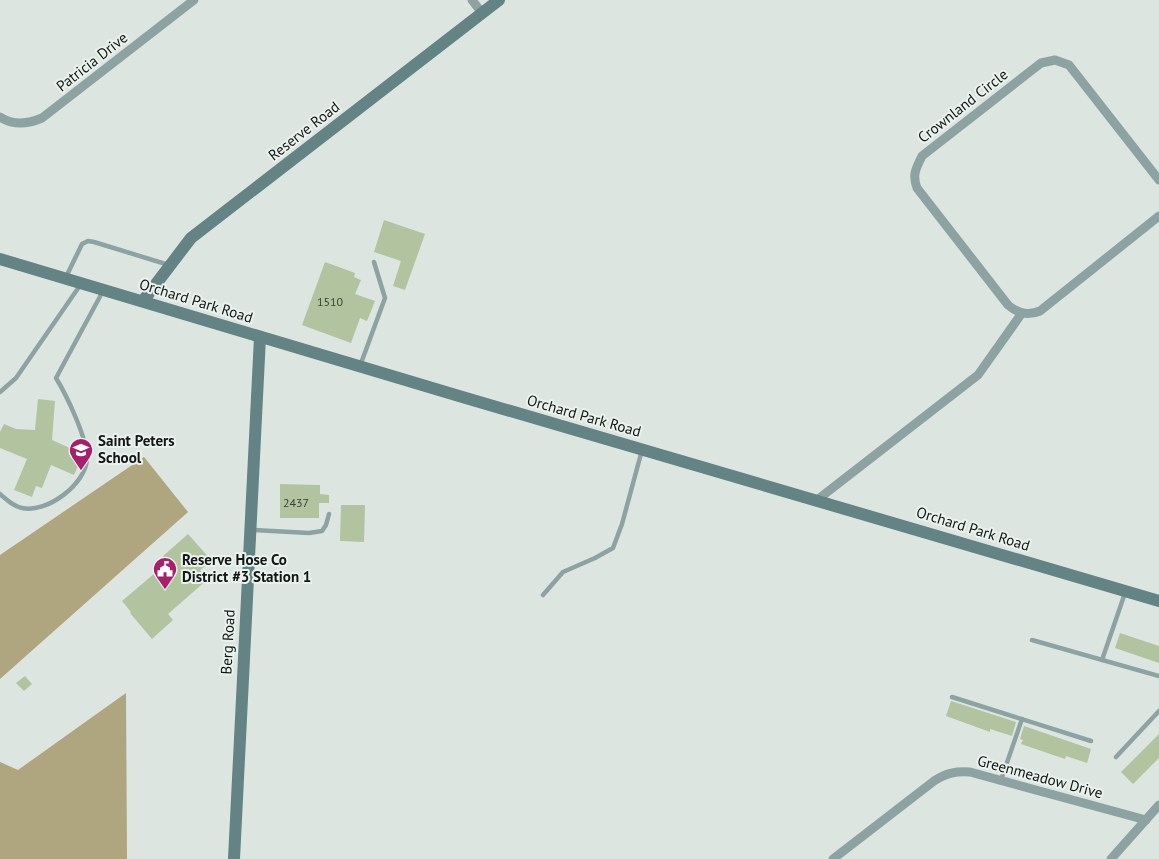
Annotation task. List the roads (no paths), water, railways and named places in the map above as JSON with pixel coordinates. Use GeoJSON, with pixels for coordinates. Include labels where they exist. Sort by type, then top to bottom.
{"type":"FeatureCollection","features":[{"type":"Feature","properties":{"kind":"main road","name":"Reserve Road"},"geometry":{"type":"LineString","coordinates":[[143,301],[191,238],[499,0]]}},
{"type":"Feature","properties":{"kind":"main road","name":"Orchard Park Road"},"geometry":{"type":"LineString","coordinates":[[0,259],[260,338],[1159,601]]}},
{"type":"Feature","properties":{"kind":"main road","name":"Berg Road"},"geometry":{"type":"LineString","coordinates":[[234,859],[260,338]]}},
{"type":"Feature","properties":{"kind":"street","name":"Patricia Drive"},"geometry":{"type":"LineString","coordinates":[[0,117],[23,124],[42,118],[194,0]]}},
{"type":"Feature","properties":{"kind":"street"},"geometry":{"type":"LineString","coordinates":[[472,0],[482,13]]}},
{"type":"Feature","properties":{"kind":"street","name":"Crownland Circle"},"geometry":{"type":"LineString","coordinates":[[1022,313],[1014,311],[1008,305],[917,188],[914,180],[914,171],[922,156],[1041,63],[1055,60],[1069,65],[1159,180]]}},
{"type":"Feature","properties":{"kind":"street"},"geometry":{"type":"LineString","coordinates":[[817,500],[978,375],[1022,313],[1033,314],[1040,311],[1159,216]]}},
{"type":"Feature","properties":{"kind":"street","name":"Greenmeadow Drive"},"geometry":{"type":"LineString","coordinates":[[833,859],[942,776],[959,771],[1001,780],[1146,820]]}},
{"type":"Feature","properties":{"kind":"street"},"geometry":{"type":"LineString","coordinates":[[1111,859],[1159,805]]}},
{"type":"Feature","properties":{"kind":"lane"},"geometry":{"type":"LineString","coordinates":[[65,278],[82,244],[88,241],[170,266]]}},
{"type":"Feature","properties":{"kind":"lane"},"geometry":{"type":"LineString","coordinates":[[360,367],[385,298],[374,262]]}},
{"type":"Feature","properties":{"kind":"lane"},"geometry":{"type":"LineString","coordinates":[[0,392],[16,378],[82,283]]}},
{"type":"Feature","properties":{"kind":"lane"},"geometry":{"type":"LineString","coordinates":[[0,494],[9,502],[23,508],[38,508],[53,502],[67,491],[74,485],[83,471],[87,459],[84,439],[56,378],[104,290]]}},
{"type":"Feature","properties":{"kind":"lane"},"geometry":{"type":"LineString","coordinates":[[543,595],[563,572],[614,548],[642,449]]}},
{"type":"Feature","properties":{"kind":"lane"},"geometry":{"type":"LineString","coordinates":[[250,530],[322,532],[329,514]]}},
{"type":"Feature","properties":{"kind":"lane"},"geometry":{"type":"LineString","coordinates":[[1102,660],[1126,592]]}},
{"type":"Feature","properties":{"kind":"lane"},"geometry":{"type":"LineString","coordinates":[[1032,640],[1159,676]]}},
{"type":"Feature","properties":{"kind":"lane"},"geometry":{"type":"LineString","coordinates":[[952,697],[1091,741]]}},
{"type":"Feature","properties":{"kind":"lane"},"geometry":{"type":"LineString","coordinates":[[1116,757],[1159,711]]}},
{"type":"Feature","properties":{"kind":"lane"},"geometry":{"type":"LineString","coordinates":[[1001,780],[1022,719]]}},
{"type":"Feature","properties":{"kind":"place","name":"Saint Peters School"},"geometry":{"type":"Point","coordinates":[81,471]}},
{"type":"Feature","properties":{"kind":"place","name":"Reserve Hose Co District #3 Station 1"},"geometry":{"type":"Point","coordinates":[165,590]}}]}
